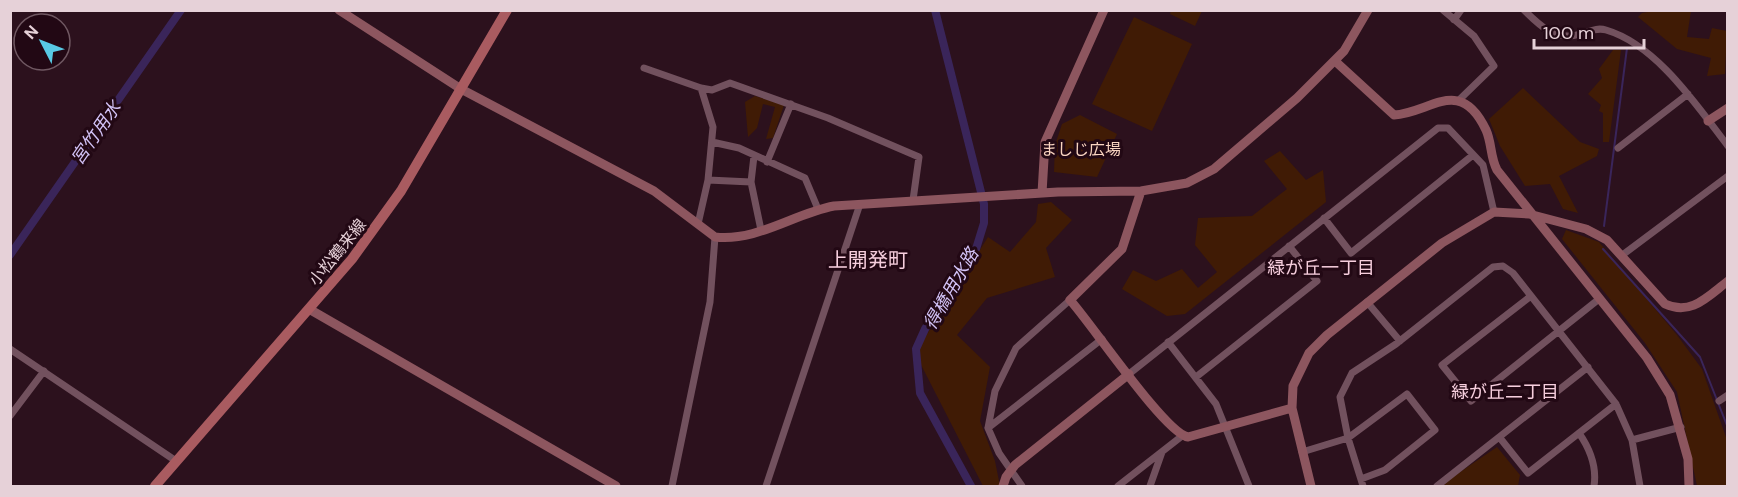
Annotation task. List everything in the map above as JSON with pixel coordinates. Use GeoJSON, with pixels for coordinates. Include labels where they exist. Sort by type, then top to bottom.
{"type":"FeatureCollection","features":[{"type":"Feature","properties":{"kind":"main road","name":"小松鶴来線"},"geometry":{"type":"LineString","coordinates":[[155,486],[309,309],[382,220],[507,10]]}},
{"type":"Feature","properties":{"kind":"street"},"geometry":{"type":"LineString","coordinates":[[339,10],[461,89],[654,191],[715,237],[740,236],[818,208],[981,196],[1106,190],[1141,191],[1200,178],[1288,105],[1335,61],[1358,32],[1368,10]]}},
{"type":"Feature","properties":{"kind":"street"},"geometry":{"type":"LineString","coordinates":[[1042,193],[1045,142],[1104,10]]}},
{"type":"Feature","properties":{"kind":"street"},"geometry":{"type":"LineString","coordinates":[[1443,10],[1474,36],[1494,66],[1458,101]]}},
{"type":"Feature","properties":{"kind":"street"},"geometry":{"type":"LineString","coordinates":[[1454,20],[1461,10]]}},
{"type":"Feature","properties":{"kind":"street"},"geometry":{"type":"LineString","coordinates":[[1524,10],[1546,31],[1553,33],[1571,36],[1597,28],[1626,39],[1672,75],[1728,146]]}},
{"type":"Feature","properties":{"kind":"street"},"geometry":{"type":"LineString","coordinates":[[1335,61],[1394,115],[1439,100],[1458,101],[1480,121],[1491,146],[1492,161],[1529,214],[1647,358],[1670,395],[1681,427],[1688,459],[1689,486]]}},
{"type":"Feature","properties":{"kind":"street"},"geometry":{"type":"LineString","coordinates":[[644,68],[712,90],[729,82],[919,157],[913,200]]}},
{"type":"Feature","properties":{"kind":"street"},"geometry":{"type":"LineString","coordinates":[[698,224],[708,180],[713,127],[701,88]]}},
{"type":"Feature","properties":{"kind":"street"},"geometry":{"type":"LineString","coordinates":[[1618,148],[1688,94]]}},
{"type":"Feature","properties":{"kind":"street"},"geometry":{"type":"LineString","coordinates":[[767,162],[790,105]]}},
{"type":"Feature","properties":{"kind":"street"},"geometry":{"type":"LineString","coordinates":[[1708,121],[1728,108]]}},
{"type":"Feature","properties":{"kind":"street"},"geometry":{"type":"LineString","coordinates":[[1003,486],[1010,471],[1030,452],[1438,128],[1448,128],[1483,165],[1494,212]]}},
{"type":"Feature","properties":{"kind":"street"},"geometry":{"type":"LineString","coordinates":[[712,142],[739,148],[805,178],[818,208]]}},
{"type":"Feature","properties":{"kind":"street"},"geometry":{"type":"LineString","coordinates":[[1323,218],[1351,253],[1473,155]]}},
{"type":"Feature","properties":{"kind":"street"},"geometry":{"type":"LineString","coordinates":[[754,156],[751,182],[761,230]]}},
{"type":"Feature","properties":{"kind":"street"},"geometry":{"type":"LineString","coordinates":[[1621,256],[1728,176]]}},
{"type":"Feature","properties":{"kind":"street"},"geometry":{"type":"LineString","coordinates":[[708,180],[751,182]]}},
{"type":"Feature","properties":{"kind":"street"},"geometry":{"type":"LineString","coordinates":[[1022,486],[1010,471],[988,428],[995,391],[1016,348],[1122,249],[1141,191]]}},
{"type":"Feature","properties":{"kind":"street"},"geometry":{"type":"LineString","coordinates":[[766,486],[860,204]]}},
{"type":"Feature","properties":{"kind":"street"},"geometry":{"type":"LineString","coordinates":[[1311,486],[1292,408],[1293,386],[1309,353],[1367,302],[1442,243],[1494,212],[1511,210],[1529,214],[1586,230],[1607,240],[1665,304],[1677,310],[1691,309],[1728,281]]}},
{"type":"Feature","properties":{"kind":"street"},"geometry":{"type":"LineString","coordinates":[[672,486],[710,302],[715,237]]}},
{"type":"Feature","properties":{"kind":"street"},"geometry":{"type":"LineString","coordinates":[[1196,377],[1317,281],[1289,246]]}},
{"type":"Feature","properties":{"kind":"street"},"geometry":{"type":"LineString","coordinates":[[1302,452],[1348,438],[1407,394],[1435,430],[1385,470],[1362,483],[1348,438],[1340,397],[1352,373],[1400,341],[1493,267],[1510,269],[1616,404],[1632,440],[1640,486]]}},
{"type":"Feature","properties":{"kind":"street"},"geometry":{"type":"LineString","coordinates":[[1531,296],[1442,365],[1471,400],[1599,299]]}},
{"type":"Feature","properties":{"kind":"street"},"geometry":{"type":"LineString","coordinates":[[1070,300],[1182,436]]}},
{"type":"Feature","properties":{"kind":"street"},"geometry":{"type":"LineString","coordinates":[[1367,302],[1400,341]]}},
{"type":"Feature","properties":{"kind":"street"},"geometry":{"type":"LineString","coordinates":[[309,309],[616,486]]}},
{"type":"Feature","properties":{"kind":"street"},"geometry":{"type":"LineString","coordinates":[[988,428],[1102,339]]}},
{"type":"Feature","properties":{"kind":"street"},"geometry":{"type":"LineString","coordinates":[[1168,342],[1216,404],[1249,486]]}},
{"type":"Feature","properties":{"kind":"street"},"geometry":{"type":"LineString","coordinates":[[10,348],[176,461]]}},
{"type":"Feature","properties":{"kind":"street"},"geometry":{"type":"LineString","coordinates":[[1437,486],[1588,367]]}},
{"type":"Feature","properties":{"kind":"street"},"geometry":{"type":"LineString","coordinates":[[10,416],[44,371]]}},
{"type":"Feature","properties":{"kind":"street"},"geometry":{"type":"LineString","coordinates":[[1719,401],[1728,395]]}},
{"type":"Feature","properties":{"kind":"street"},"geometry":{"type":"LineString","coordinates":[[1500,438],[1528,473],[1616,404]]}},
{"type":"Feature","properties":{"kind":"street"},"geometry":{"type":"LineString","coordinates":[[1118,486],[1182,436],[1224,428],[1292,408]]}},
{"type":"Feature","properties":{"kind":"street"},"geometry":{"type":"LineString","coordinates":[[1632,440],[1681,427]]}},
{"type":"Feature","properties":{"kind":"street"},"geometry":{"type":"LineString","coordinates":[[1579,433],[1589,449],[1595,478],[1594,486]]}},
{"type":"Feature","properties":{"kind":"street"},"geometry":{"type":"LineString","coordinates":[[1150,486],[1162,452]]}},
{"type":"Feature","properties":{"kind":"green space"},"geometry":{"type":"Polygon","coordinates":[[[1171,10],[1202,11],[1195,26],[1170,14],[1171,10]]]}},
{"type":"Feature","properties":{"kind":"green space"},"geometry":{"type":"Polygon","coordinates":[[[1659,10],[1691,11],[1687,37],[1709,39],[1712,28],[1727,31],[1725,74],[1707,76],[1711,58],[1677,49],[1638,17],[1642,13],[1659,10]]]}},
{"type":"Feature","properties":{"kind":"green space"},"geometry":{"type":"Polygon","coordinates":[[[1134,17],[1192,44],[1152,131],[1092,104],[1134,17]]]}},
{"type":"Feature","properties":{"kind":"green space"},"geometry":{"type":"Polygon","coordinates":[[[1613,50],[1621,50],[1609,142],[1603,142],[1603,113],[1599,111],[1601,105],[1588,94],[1602,78],[1599,69],[1613,50]]]}},
{"type":"Feature","properties":{"kind":"green space"},"geometry":{"type":"Polygon","coordinates":[[[1523,88],[1580,142],[1599,149],[1597,156],[1559,176],[1578,213],[1563,209],[1550,184],[1525,186],[1500,146],[1489,119],[1523,88]]]}},
{"type":"Feature","properties":{"kind":"green space"},"geometry":{"type":"Polygon","coordinates":[[[755,96],[784,105],[773,138],[766,139],[775,107],[763,104],[757,128],[748,137],[745,102],[755,96]]]}},
{"type":"Feature","properties":{"kind":"green space","name":"ましじ広場"},"geometry":{"type":"Polygon","coordinates":[[[1080,115],[1117,134],[1097,177],[1054,172],[1055,145],[1062,124],[1080,115]]]}},
{"type":"Feature","properties":{"kind":"green space"},"geometry":{"type":"Polygon","coordinates":[[[1280,151],[1306,180],[1323,170],[1326,202],[1185,314],[1167,316],[1122,289],[1133,270],[1156,281],[1182,269],[1198,288],[1217,272],[1195,245],[1198,218],[1252,216],[1287,189],[1264,161],[1280,151]]]}},
{"type":"Feature","properties":{"kind":"green space"},"geometry":{"type":"Polygon","coordinates":[[[1051,202],[1072,220],[1046,248],[1055,277],[987,298],[957,335],[990,367],[980,421],[995,461],[1000,486],[983,486],[915,353],[988,237],[1010,252],[1036,222],[1038,204],[1051,202]]]}},
{"type":"Feature","properties":{"kind":"green space"},"geometry":{"type":"Polygon","coordinates":[[[1566,230],[1599,242],[1677,335],[1702,369],[1727,440],[1727,486],[1697,486],[1677,392],[1645,343],[1562,239],[1566,230]]]}},
{"type":"Feature","properties":{"kind":"green space"},"geometry":{"type":"Polygon","coordinates":[[[1497,447],[1520,475],[1518,486],[1445,486],[1444,483],[1497,447]]]}},
{"type":"Feature","properties":{"kind":"waterway","name":"宮竹用水"},"geometry":{"type":"LineString","coordinates":[[10,255],[181,10]]}},
{"type":"Feature","properties":{"kind":"waterway","name":"得橋用水路"},"geometry":{"type":"LineString","coordinates":[[935,10],[984,204],[984,223],[976,249],[925,329],[916,349],[920,393],[971,486]]}},
{"type":"Feature","properties":{"kind":"waterway"},"geometry":{"type":"LineString","coordinates":[[1604,226],[1627,48]]}},
{"type":"Feature","properties":{"kind":"waterway"},"geometry":{"type":"LineString","coordinates":[[1603,249],[1700,357],[1728,428]]}},
{"type":"Feature","properties":{"kind":"district","name":"上開発町"},"geometry":{"type":"Point","coordinates":[868,260]}},
{"type":"Feature","properties":{"kind":"district","name":"緑が丘一丁目"},"geometry":{"type":"Point","coordinates":[1321,268]}},
{"type":"Feature","properties":{"kind":"district","name":"緑が丘二丁目"},"geometry":{"type":"Point","coordinates":[1505,392]}}]}
